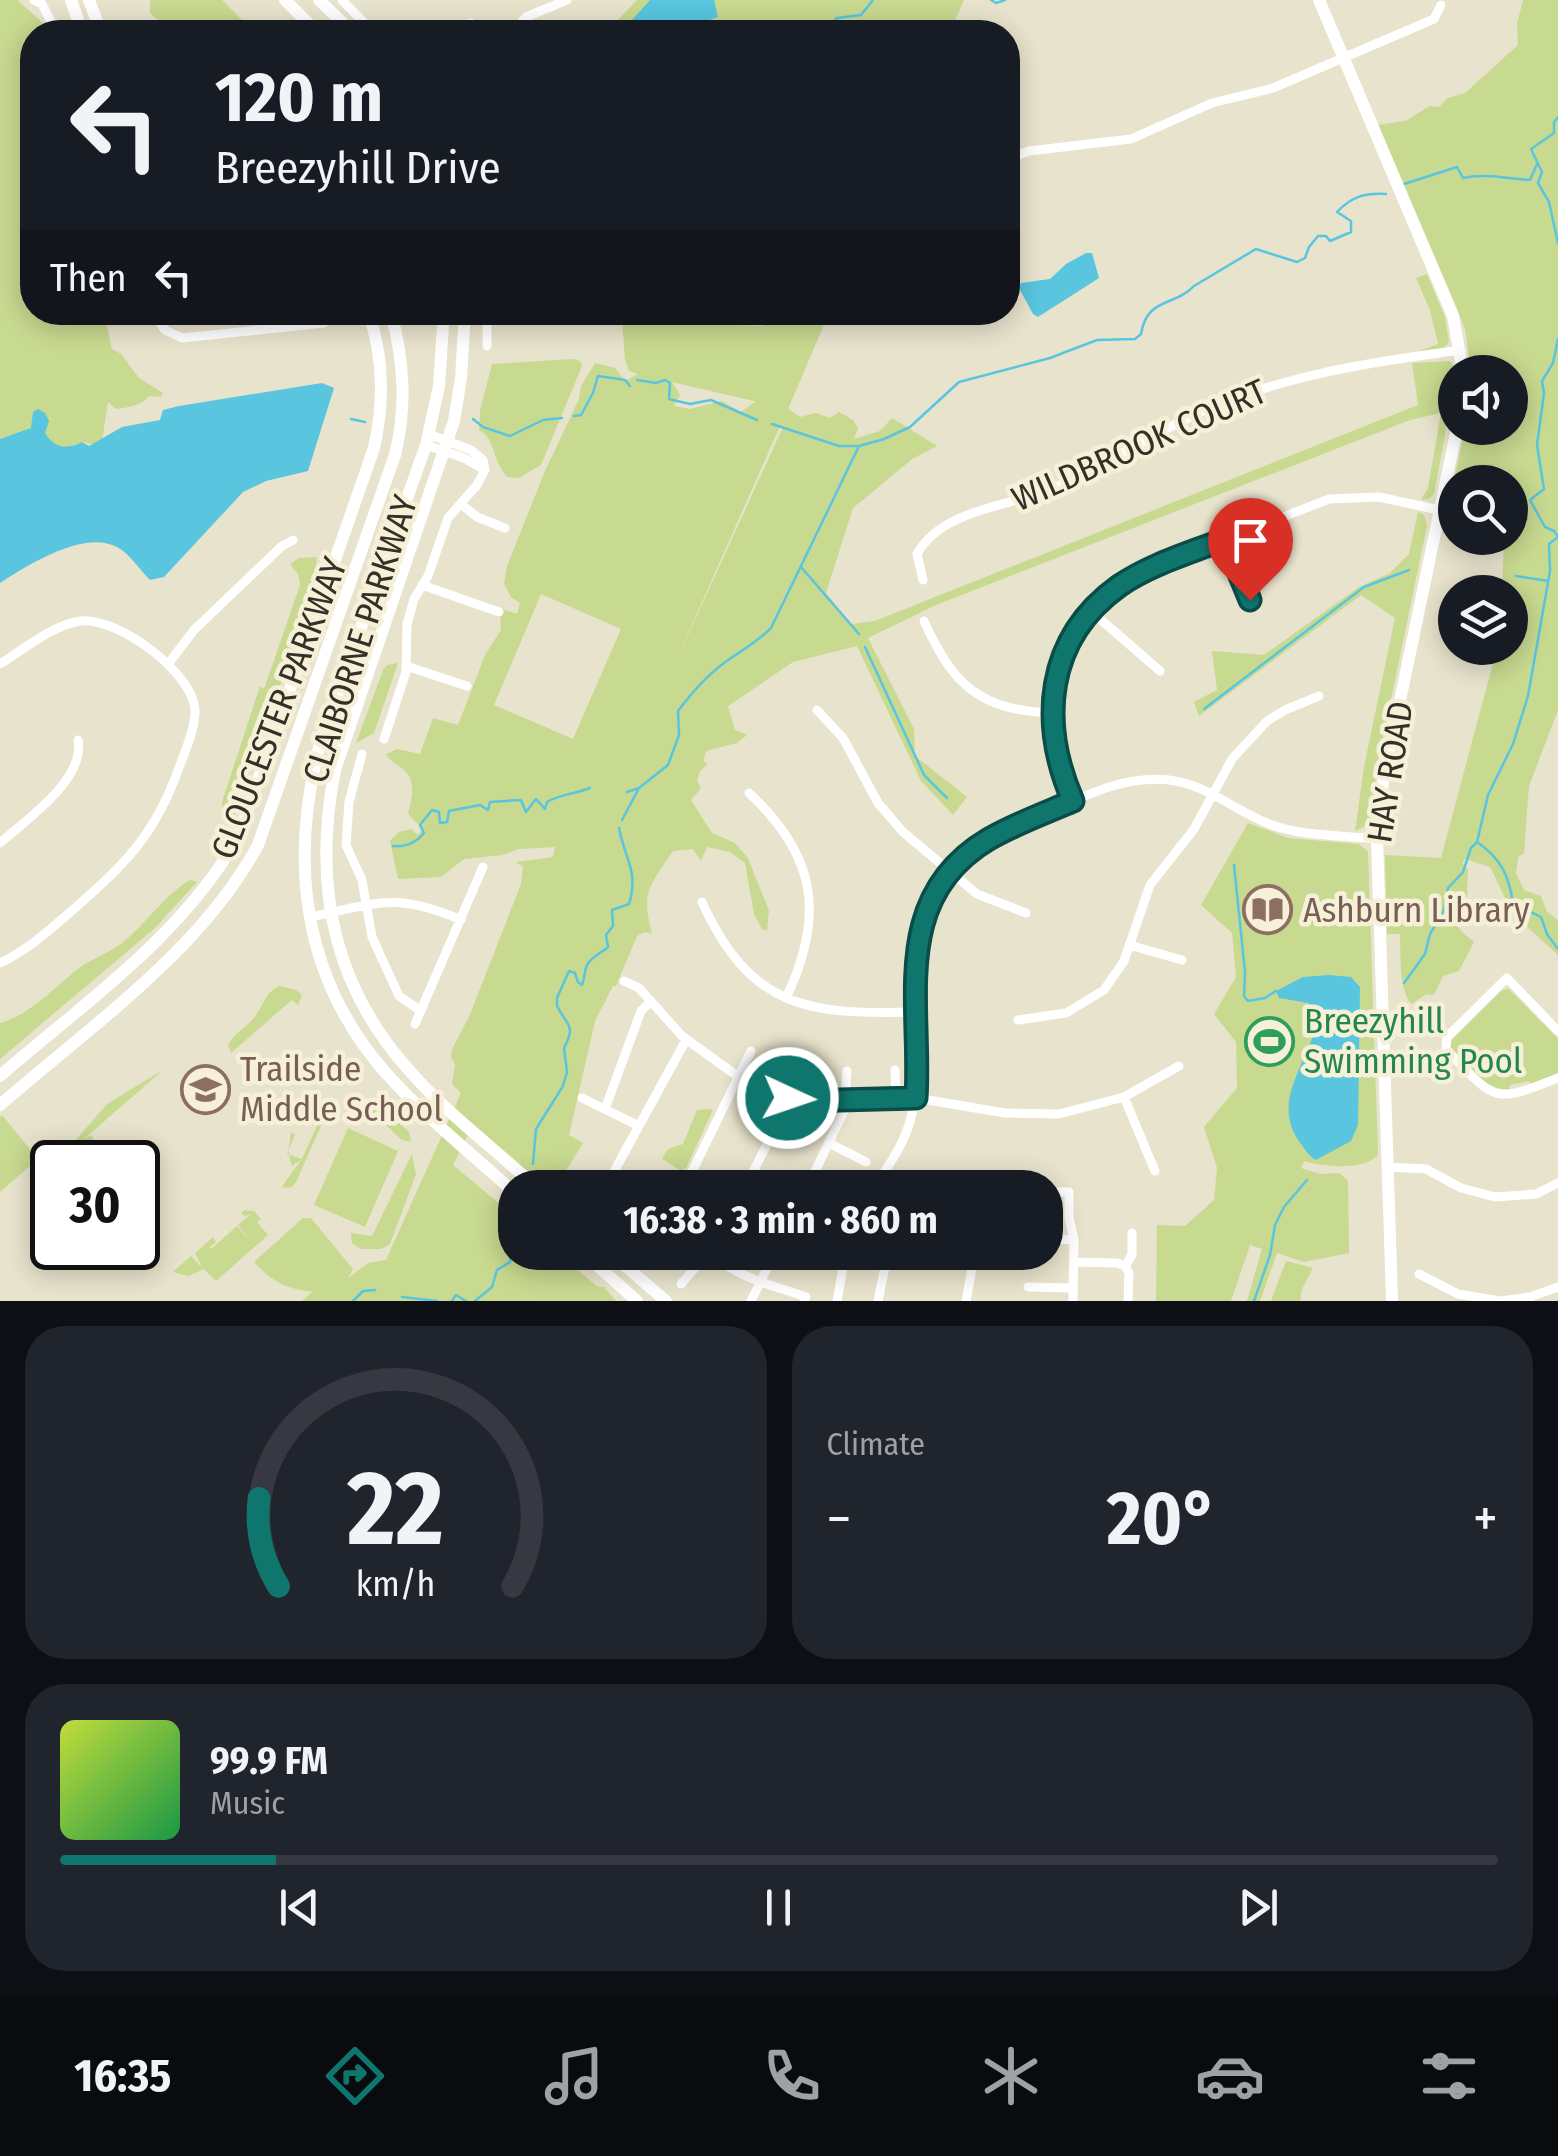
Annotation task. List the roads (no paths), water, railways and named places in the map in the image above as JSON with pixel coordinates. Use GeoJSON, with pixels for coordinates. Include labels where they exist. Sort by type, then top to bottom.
{"type":"FeatureCollection","features":[{"type":"Feature","properties":{"kind":"main road"},"geometry":{"type":"LineString","coordinates":[[284,0],[305,20]]}},
{"type":"Feature","properties":{"kind":"main road"},"geometry":{"type":"LineString","coordinates":[[319,0],[340,20]]}},
{"type":"Feature","properties":{"kind":"main road"},"geometry":{"type":"LineString","coordinates":[[1318,0],[1446,298],[1461,355]]}},
{"type":"Feature","properties":{"kind":"main road","name":"GLOUCESTER PARKWAY"},"geometry":{"type":"LineString","coordinates":[[0,1076],[169,930],[208,886],[239,834],[374,448],[382,386],[371,325]]}},
{"type":"Feature","properties":{"kind":"main road","name":"GLOUCESTER PARKWAY"},"geometry":{"type":"LineString","coordinates":[[0,1104],[192,938],[226,898],[258,845],[395,455],[404,377],[394,325]]}},
{"type":"Feature","properties":{"kind":"main road","name":"CLAIBORNE PARKWAY"},"geometry":{"type":"LineString","coordinates":[[443,325],[440,386],[427,440],[321,740],[310,780],[303,854],[309,918],[338,1002],[367,1050],[411,1098],[498,1177]]}},
{"type":"Feature","properties":{"kind":"main road","name":"CLAIBORNE PARKWAY"},"geometry":{"type":"LineString","coordinates":[[464,325],[461,378],[446,446],[335,770],[325,851],[330,913],[353,984],[385,1042],[426,1089],[516,1170]]}},
{"type":"Feature","properties":{"kind":"main road","name":"HAY ROAD"},"geometry":{"type":"LineString","coordinates":[[1392,1301],[1377,839],[1383,782],[1438,515]]}},
{"type":"Feature","properties":{"kind":"main road"},"geometry":{"type":"LineString","coordinates":[[602,1270],[637,1301]]}},
{"type":"Feature","properties":{"kind":"main road"},"geometry":{"type":"LineString","coordinates":[[629,1270],[666,1301]]}},
{"type":"Feature","properties":{"kind":"street"},"geometry":{"type":"LineString","coordinates":[[34,0],[42,4],[50,20]]}},
{"type":"Feature","properties":{"kind":"street"},"geometry":{"type":"LineString","coordinates":[[342,0],[361,20]]}},
{"type":"Feature","properties":{"kind":"street"},"geometry":{"type":"LineString","coordinates":[[523,20],[546,4],[567,0]]}},
{"type":"Feature","properties":{"kind":"street"},"geometry":{"type":"LineString","coordinates":[[1020,154],[1131,139],[1212,103],[1265,91],[1434,20],[1441,5]]}},
{"type":"Feature","properties":{"kind":"street"},"geometry":{"type":"LineString","coordinates":[[161,325],[182,338],[305,325]]}},
{"type":"Feature","properties":{"kind":"street"},"geometry":{"type":"LineString","coordinates":[[487,346],[488,325]]}},
{"type":"Feature","properties":{"kind":"street","name":"WILDBROOK COURT"},"geometry":{"type":"LineString","coordinates":[[923,580],[918,554],[937,530],[1048,491],[1200,412],[1324,371],[1461,350]]}},
{"type":"Feature","properties":{"kind":"street"},"geometry":{"type":"LineString","coordinates":[[384,739],[406,666],[407,624],[414,599],[448,518],[477,485],[484,470],[446,446],[427,440]]}},
{"type":"Feature","properties":{"kind":"street"},"geometry":{"type":"LineString","coordinates":[[1073,801],[1056,756],[1052,712],[1060,667],[1070,642],[1092,612],[1131,579],[1314,504],[1346,497],[1379,497],[1438,510]]}},
{"type":"Feature","properties":{"kind":"street"},"geometry":{"type":"LineString","coordinates":[[461,504],[478,517],[505,528]]}},
{"type":"Feature","properties":{"kind":"street"},"geometry":{"type":"LineString","coordinates":[[1225,539],[1250,600]]}},
{"type":"Feature","properties":{"kind":"street"},"geometry":{"type":"LineString","coordinates":[[168,664],[194,630],[293,540]]}},
{"type":"Feature","properties":{"kind":"street"},"geometry":{"type":"LineString","coordinates":[[422,585],[498,612]]}},
{"type":"Feature","properties":{"kind":"street"},"geometry":{"type":"LineString","coordinates":[[1092,612],[1160,671]]}},
{"type":"Feature","properties":{"kind":"street"},"geometry":{"type":"LineString","coordinates":[[0,664],[58,628],[84,621],[114,627],[168,664],[189,688],[196,718],[161,814],[135,852],[36,942],[0,963]]}},
{"type":"Feature","properties":{"kind":"street"},"geometry":{"type":"LineString","coordinates":[[924,621],[945,664],[979,697],[1009,709],[1052,712]]}},
{"type":"Feature","properties":{"kind":"street"},"geometry":{"type":"LineString","coordinates":[[406,666],[467,686]]}},
{"type":"Feature","properties":{"kind":"street"},"geometry":{"type":"LineString","coordinates":[[1018,1020],[1051,1017],[1089,1002],[1116,975],[1150,885],[1194,829],[1232,759],[1254,732],[1281,712],[1319,696]]}},
{"type":"Feature","properties":{"kind":"street"},"geometry":{"type":"LineString","coordinates":[[818,710],[852,752],[887,815],[985,898],[1026,913]]}},
{"type":"Feature","properties":{"kind":"street"},"geometry":{"type":"LineString","coordinates":[[0,843],[64,782],[78,758],[78,740]]}},
{"type":"Feature","properties":{"kind":"street"},"geometry":{"type":"LineString","coordinates":[[362,754],[345,833],[349,855],[358,870],[368,905],[372,937],[399,996],[421,1011]]}},
{"type":"Feature","properties":{"kind":"street"},"geometry":{"type":"LineString","coordinates":[[885,1170],[906,1134],[916,1098],[915,963],[919,933],[931,901],[950,872],[990,838],[1118,784],[1151,779],[1184,783],[1214,793],[1256,818],[1287,830],[1377,839]]}},
{"type":"Feature","properties":{"kind":"street"},"geometry":{"type":"LineString","coordinates":[[749,792],[793,844],[809,892],[810,923],[805,952],[786,998]]}},
{"type":"Feature","properties":{"kind":"street"},"geometry":{"type":"LineString","coordinates":[[415,1024],[483,867]]}},
{"type":"Feature","properties":{"kind":"street"},"geometry":{"type":"LineString","coordinates":[[309,918],[407,901],[461,920]]}},
{"type":"Feature","properties":{"kind":"street"},"geometry":{"type":"LineString","coordinates":[[702,902],[733,957],[757,980],[786,998],[838,1013],[916,1012]]}},
{"type":"Feature","properties":{"kind":"street"},"geometry":{"type":"LineString","coordinates":[[1130,946],[1182,960]]}},
{"type":"Feature","properties":{"kind":"street"},"geometry":{"type":"LineString","coordinates":[[1558,1031],[1507,978],[1446,1043],[1446,1049],[1458,1062],[1493,1092],[1517,1095],[1558,1078]]}},
{"type":"Feature","properties":{"kind":"street"},"geometry":{"type":"LineString","coordinates":[[624,981],[638,988],[686,1040],[738,1078],[751,1086],[802,1101],[916,1098],[1037,1115],[1081,1110],[1124,1097],[1180,1066]]}},
{"type":"Feature","properties":{"kind":"street"},"geometry":{"type":"LineString","coordinates":[[605,1109],[641,1011],[651,1001]]}},
{"type":"Feature","properties":{"kind":"street"},"geometry":{"type":"LineString","coordinates":[[615,1170],[686,1040]]}},
{"type":"Feature","properties":{"kind":"street"},"geometry":{"type":"LineString","coordinates":[[693,1170],[751,1051]]}},
{"type":"Feature","properties":{"kind":"street"},"geometry":{"type":"LineString","coordinates":[[754,1170],[788,1098],[798,1063]]}},
{"type":"Feature","properties":{"kind":"street"},"geometry":{"type":"LineString","coordinates":[[895,1070],[896,1098]]}},
{"type":"Feature","properties":{"kind":"street"},"geometry":{"type":"LineString","coordinates":[[816,1170],[846,1100],[847,1071]]}},
{"type":"Feature","properties":{"kind":"street"},"geometry":{"type":"LineString","coordinates":[[1124,1097],[1155,1171]]}},
{"type":"Feature","properties":{"kind":"street"},"geometry":{"type":"LineString","coordinates":[[582,1098],[639,1126]]}},
{"type":"Feature","properties":{"kind":"street"},"geometry":{"type":"LineString","coordinates":[[829,1144],[866,1162]]}},
{"type":"Feature","properties":{"kind":"street"},"geometry":{"type":"LineString","coordinates":[[1387,1167],[1426,1169],[1461,1188],[1495,1198],[1536,1194],[1558,1182]]}},
{"type":"Feature","properties":{"kind":"street"},"geometry":{"type":"LineString","coordinates":[[1063,1192],[1070,1192],[1073,1301]]}},
{"type":"Feature","properties":{"kind":"street"},"geometry":{"type":"LineString","coordinates":[[1125,1266],[1132,1255],[1132,1233]]}},
{"type":"Feature","properties":{"kind":"street"},"geometry":{"type":"LineString","coordinates":[[1063,1240],[1074,1240]]}},
{"type":"Feature","properties":{"kind":"street"},"geometry":{"type":"LineString","coordinates":[[1074,1262],[1125,1266]]}},
{"type":"Feature","properties":{"kind":"street"},"geometry":{"type":"LineString","coordinates":[[1125,1266],[1128,1301]]}},
{"type":"Feature","properties":{"kind":"street"},"geometry":{"type":"LineString","coordinates":[[681,1284],[694,1270]]}},
{"type":"Feature","properties":{"kind":"street"},"geometry":{"type":"LineString","coordinates":[[738,1270],[805,1299]]}},
{"type":"Feature","properties":{"kind":"street"},"geometry":{"type":"LineString","coordinates":[[751,1301],[766,1270]]}},
{"type":"Feature","properties":{"kind":"street"},"geometry":{"type":"LineString","coordinates":[[837,1301],[843,1270]]}},
{"type":"Feature","properties":{"kind":"street"},"geometry":{"type":"LineString","coordinates":[[878,1301],[884,1270]]}},
{"type":"Feature","properties":{"kind":"street"},"geometry":{"type":"LineString","coordinates":[[966,1301],[972,1270]]}},
{"type":"Feature","properties":{"kind":"street"},"geometry":{"type":"LineString","coordinates":[[1419,1274],[1458,1294],[1500,1301],[1530,1298],[1558,1288]]}},
{"type":"Feature","properties":{"kind":"street"},"geometry":{"type":"LineString","coordinates":[[1028,1287],[1074,1288]]}},
{"type":"Feature","properties":{"kind":"water"},"geometry":{"type":"Polygon","coordinates":[[[650,0],[714,0],[718,17],[709,20],[632,20],[650,0]]]}},
{"type":"Feature","properties":{"kind":"water"},"geometry":{"type":"Polygon","coordinates":[[[1092,253],[1099,278],[1038,317],[1020,290],[1021,283],[1050,279],[1066,264],[1092,253]]]}},
{"type":"Feature","properties":{"kind":"water"},"geometry":{"type":"Polygon","coordinates":[[[322,383],[334,388],[308,471],[266,481],[243,492],[164,577],[150,580],[117,547],[88,543],[56,552],[0,583],[0,439],[31,428],[33,412],[38,409],[45,413],[49,421],[45,433],[57,445],[66,447],[82,442],[89,446],[122,427],[160,420],[163,410],[322,383]]]}},
{"type":"Feature","properties":{"kind":"water"},"geometry":{"type":"Polygon","coordinates":[[[1303,977],[1351,977],[1360,987],[1358,1125],[1351,1141],[1316,1160],[1301,1144],[1289,1111],[1290,1096],[1317,1016],[1308,1003],[1279,998],[1276,991],[1303,977]]]}},
{"type":"Feature","properties":{"kind":"water","name":"Breezyhill Swimming Pool"},"geometry":{"type":"Polygon","coordinates":[[[1274,1025],[1295,1036],[1291,1047],[1281,1042],[1283,1051],[1274,1057],[1263,1048],[1259,1052],[1253,1050],[1252,1041],[1258,1041],[1261,1031],[1267,1033],[1274,1025]]]}},
{"type":"Feature","properties":{"kind":"waterway"},"geometry":{"type":"LineString","coordinates":[[835,20],[861,15],[873,0]]}},
{"type":"Feature","properties":{"kind":"waterway"},"geometry":{"type":"LineString","coordinates":[[991,0],[1005,0]]}},
{"type":"Feature","properties":{"kind":"waterway"},"geometry":{"type":"LineString","coordinates":[[1558,117],[1554,133],[1531,149],[1542,172],[1538,183],[1549,202],[1558,243]]}},
{"type":"Feature","properties":{"kind":"waterway"},"geometry":{"type":"LineString","coordinates":[[1404,184],[1457,167],[1463,178],[1530,180],[1537,164]]}},
{"type":"Feature","properties":{"kind":"waterway"},"geometry":{"type":"LineString","coordinates":[[622,820],[639,788],[668,765],[679,735],[678,711],[716,669],[771,628],[859,446],[910,427],[959,382],[1050,358],[1097,340],[1135,339],[1155,308],[1256,249],[1297,262],[1305,258],[1318,236],[1326,236],[1330,241],[1351,232],[1351,221],[1337,212],[1348,202],[1365,195],[1386,194]]}},
{"type":"Feature","properties":{"kind":"waterway"},"geometry":{"type":"LineString","coordinates":[[1557,535],[1545,527],[1530,500],[1544,489],[1537,445],[1542,381],[1553,363],[1558,339]]}},
{"type":"Feature","properties":{"kind":"waterway"},"geometry":{"type":"LineString","coordinates":[[574,416],[581,415],[598,376],[625,380],[630,386]]}},
{"type":"Feature","properties":{"kind":"waterway"},"geometry":{"type":"LineString","coordinates":[[637,380],[665,380],[670,383],[669,399],[690,404],[711,400],[757,420]]}},
{"type":"Feature","properties":{"kind":"waterway"},"geometry":{"type":"LineString","coordinates":[[473,419],[483,427],[510,436],[543,420],[562,418]]}},
{"type":"Feature","properties":{"kind":"waterway"},"geometry":{"type":"LineString","coordinates":[[351,419],[365,422]]}},
{"type":"Feature","properties":{"kind":"waterway"},"geometry":{"type":"LineString","coordinates":[[772,424],[839,446],[857,446]]}},
{"type":"Feature","properties":{"kind":"waterway"},"geometry":{"type":"LineString","coordinates":[[1404,983],[1425,954],[1430,934],[1444,910],[1448,888],[1463,872],[1477,842],[1488,795],[1513,744],[1528,696],[1550,571],[1549,544],[1558,537]]}},
{"type":"Feature","properties":{"kind":"waterway"},"geometry":{"type":"LineString","coordinates":[[801,567],[859,634]]}},
{"type":"Feature","properties":{"kind":"waterway"},"geometry":{"type":"LineString","coordinates":[[1204,709],[1364,587],[1409,570]]}},
{"type":"Feature","properties":{"kind":"waterway"},"geometry":{"type":"LineString","coordinates":[[1528,578],[1548,581]]}},
{"type":"Feature","properties":{"kind":"waterway"},"geometry":{"type":"LineString","coordinates":[[865,647],[924,775],[947,798]]}},
{"type":"Feature","properties":{"kind":"waterway"},"geometry":{"type":"LineString","coordinates":[[393,846],[410,844],[421,836],[424,833],[420,825],[432,810],[439,812],[440,823],[447,822],[449,811],[480,805],[488,810],[490,802],[521,800],[526,812],[536,799],[545,809],[552,799],[590,788]]}},
{"type":"Feature","properties":{"kind":"waterway"},"geometry":{"type":"LineString","coordinates":[[627,792],[639,788]]}},
{"type":"Feature","properties":{"kind":"waterway"},"geometry":{"type":"LineString","coordinates":[[533,1164],[536,1129],[563,1086],[567,1072],[564,1048],[570,1030],[557,1006],[557,998],[569,971],[575,973],[582,985],[588,962],[608,947],[606,935],[613,926],[612,910],[629,904],[632,893],[632,874],[619,828]]}},
{"type":"Feature","properties":{"kind":"waterway"},"geometry":{"type":"LineString","coordinates":[[1477,842],[1503,869],[1513,903],[1541,917],[1558,949]]}},
{"type":"Feature","properties":{"kind":"waterway"},"geometry":{"type":"LineString","coordinates":[[1234,865],[1244,996],[1248,1001],[1276,991]]}},
{"type":"Feature","properties":{"kind":"waterway"},"geometry":{"type":"LineString","coordinates":[[1254,1301],[1270,1255],[1275,1225],[1284,1207],[1307,1180]]}},
{"type":"Feature","properties":{"kind":"waterway"},"geometry":{"type":"LineString","coordinates":[[475,1301],[492,1287],[498,1269]]}},
{"type":"Feature","properties":{"kind":"waterway"},"geometry":{"type":"LineString","coordinates":[[353,1301],[363,1291],[375,1290]]}},
{"type":"Feature","properties":{"kind":"waterway"},"geometry":{"type":"LineString","coordinates":[[452,1301],[456,1295],[466,1301]]}},
{"type":"Feature","properties":{"kind":"waterway"},"geometry":{"type":"LineString","coordinates":[[402,1297],[437,1301]]}},
{"type":"Feature","properties":{"kind":"place","name":"Ashburn Library"},"geometry":{"type":"Point","coordinates":[1268,910]}},
{"type":"Feature","properties":{"kind":"place","name":"Breezyhill Swimming Pool"},"geometry":{"type":"Point","coordinates":[1269,1041]}},
{"type":"Feature","properties":{"kind":"place","name":"Trailside Middle School"},"geometry":{"type":"Point","coordinates":[205,1089]}}]}
